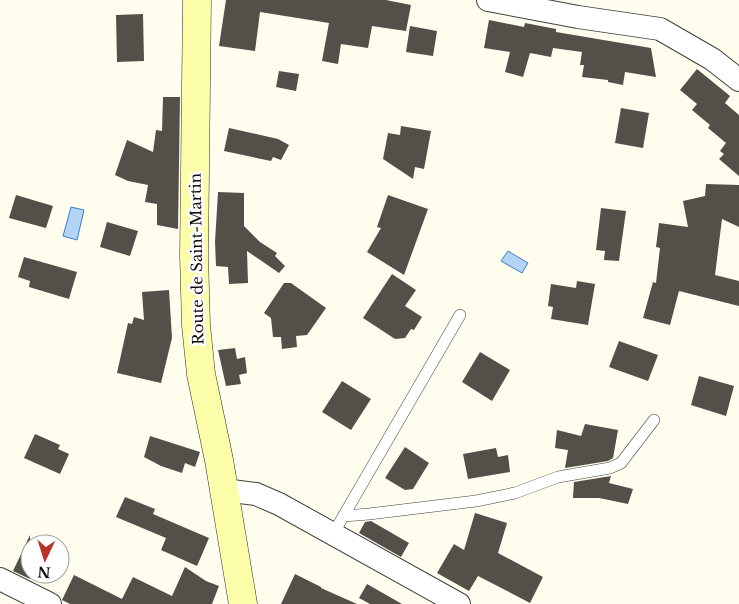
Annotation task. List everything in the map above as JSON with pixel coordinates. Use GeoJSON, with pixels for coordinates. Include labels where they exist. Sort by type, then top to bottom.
{"type":"FeatureCollection","features":[{"type":"Feature","properties":{"kind":"main road","name":"Route de Saint-Martin"},"geometry":{"type":"LineString","coordinates":[[197,0],[194,256],[196,325],[201,374],[224,490],[243,604]]}},
{"type":"Feature","properties":{"kind":"street"},"geometry":{"type":"LineString","coordinates":[[488,0],[578,8],[660,29],[712,59],[739,80]]}},
{"type":"Feature","properties":{"kind":"street"},"geometry":{"type":"LineString","coordinates":[[224,490],[256,494],[338,525],[459,604]]}},
{"type":"Feature","properties":{"kind":"street"},"geometry":{"type":"LineString","coordinates":[[0,579],[50,604]]}},
{"type":"Feature","properties":{"kind":"lane"},"geometry":{"type":"LineString","coordinates":[[338,525],[460,315]]}},
{"type":"Feature","properties":{"kind":"lane"},"geometry":{"type":"LineString","coordinates":[[338,525],[370,514],[476,501],[515,494],[558,477],[610,468],[621,463],[654,420]]}},
{"type":"Feature","properties":{"kind":"water"},"geometry":{"type":"Polygon","coordinates":[[[71,207],[84,210],[77,240],[63,236],[71,207]]]}},
{"type":"Feature","properties":{"kind":"water"},"geometry":{"type":"Polygon","coordinates":[[[508,251],[528,263],[522,273],[501,261],[508,251]]]}},
{"type":"Feature","properties":{"kind":"building"},"geometry":{"type":"Polygon","coordinates":[[[226,0],[386,0],[411,5],[406,31],[372,26],[368,48],[341,44],[338,64],[322,61],[329,23],[260,12],[255,51],[219,46],[226,0]]]}},
{"type":"Feature","properties":{"kind":"building"},"geometry":{"type":"Polygon","coordinates":[[[143,14],[144,61],[117,62],[116,15],[143,14]]]}},
{"type":"Feature","properties":{"kind":"building"},"geometry":{"type":"Polygon","coordinates":[[[489,20],[524,27],[525,23],[556,29],[556,32],[651,48],[656,77],[625,72],[623,85],[608,82],[608,80],[582,77],[584,65],[580,65],[582,52],[553,48],[551,57],[530,53],[523,77],[505,72],[510,52],[484,48],[489,20]]]}},
{"type":"Feature","properties":{"kind":"building"},"geometry":{"type":"Polygon","coordinates":[[[410,26],[437,31],[433,56],[406,52],[410,26]]]}},
{"type":"Feature","properties":{"kind":"building"},"geometry":{"type":"Polygon","coordinates":[[[697,69],[730,96],[725,103],[739,115],[739,176],[719,159],[724,154],[720,151],[726,143],[708,128],[710,125],[692,110],[697,104],[680,90],[697,69]]]}},
{"type":"Feature","properties":{"kind":"building"},"geometry":{"type":"Polygon","coordinates":[[[279,71],[299,74],[296,91],[276,87],[279,71]]]}},
{"type":"Feature","properties":{"kind":"building"},"geometry":{"type":"Polygon","coordinates":[[[163,97],[180,97],[178,229],[157,225],[157,204],[145,202],[148,185],[128,181],[115,175],[127,140],[153,152],[156,130],[162,131],[163,97]]]}},
{"type":"Feature","properties":{"kind":"building"},"geometry":{"type":"Polygon","coordinates":[[[621,108],[649,113],[643,148],[615,143],[621,108]]]}},
{"type":"Feature","properties":{"kind":"building"},"geometry":{"type":"Polygon","coordinates":[[[401,126],[431,131],[424,169],[415,167],[413,179],[383,159],[388,133],[400,135],[401,126]]]}},
{"type":"Feature","properties":{"kind":"building"},"geometry":{"type":"Polygon","coordinates":[[[229,128],[278,139],[289,145],[281,160],[273,157],[271,161],[224,151],[229,128]]]}},
{"type":"Feature","properties":{"kind":"building"},"geometry":{"type":"Polygon","coordinates":[[[706,184],[739,185],[739,227],[722,219],[715,275],[739,281],[739,306],[679,291],[670,325],[643,318],[653,282],[656,283],[660,248],[656,247],[659,223],[688,227],[683,201],[705,196],[706,184]]]}},
{"type":"Feature","properties":{"kind":"building"},"geometry":{"type":"Polygon","coordinates":[[[218,192],[244,193],[244,226],[260,242],[277,253],[275,256],[285,266],[279,273],[247,251],[248,283],[229,284],[228,267],[216,266],[215,242],[218,192]]]}},
{"type":"Feature","properties":{"kind":"building"},"geometry":{"type":"Polygon","coordinates":[[[16,195],[53,206],[46,228],[9,218],[16,195]]]}},
{"type":"Feature","properties":{"kind":"building"},"geometry":{"type":"Polygon","coordinates":[[[388,195],[428,209],[404,275],[367,252],[381,228],[377,227],[388,195]]]}},
{"type":"Feature","properties":{"kind":"building"},"geometry":{"type":"Polygon","coordinates":[[[601,208],[626,211],[619,261],[604,260],[605,251],[596,250],[601,208]]]}},
{"type":"Feature","properties":{"kind":"building"},"geometry":{"type":"Polygon","coordinates":[[[107,222],[138,231],[130,256],[100,247],[107,222]]]}},
{"type":"Feature","properties":{"kind":"building"},"geometry":{"type":"Polygon","coordinates":[[[24,257],[77,272],[69,299],[29,287],[30,281],[18,277],[24,257]]]}},
{"type":"Feature","properties":{"kind":"building"},"geometry":{"type":"Polygon","coordinates":[[[392,274],[416,290],[405,306],[422,317],[414,330],[411,329],[405,338],[395,339],[363,318],[392,274]]]}},
{"type":"Feature","properties":{"kind":"building"},"geometry":{"type":"Polygon","coordinates":[[[577,281],[595,284],[588,325],[551,319],[553,307],[548,306],[551,284],[576,288],[577,281]]]}},
{"type":"Feature","properties":{"kind":"building"},"geometry":{"type":"Polygon","coordinates":[[[284,283],[291,283],[326,308],[307,335],[296,336],[297,347],[282,349],[281,337],[273,337],[271,318],[264,313],[284,283]]]}},
{"type":"Feature","properties":{"kind":"building"},"geometry":{"type":"Polygon","coordinates":[[[169,290],[172,338],[161,383],[117,373],[128,323],[132,324],[134,317],[144,320],[142,292],[169,290]]]}},
{"type":"Feature","properties":{"kind":"building"},"geometry":{"type":"Polygon","coordinates":[[[619,341],[658,355],[648,381],[609,367],[619,341]]]}},
{"type":"Feature","properties":{"kind":"building"},"geometry":{"type":"Polygon","coordinates":[[[235,348],[237,359],[245,357],[247,373],[239,375],[241,384],[226,386],[218,350],[235,348]]]}},
{"type":"Feature","properties":{"kind":"building"},"geometry":{"type":"Polygon","coordinates":[[[480,352],[510,370],[492,401],[462,382],[480,352]]]}},
{"type":"Feature","properties":{"kind":"building"},"geometry":{"type":"Polygon","coordinates":[[[699,376],[734,386],[726,416],[691,405],[699,376]]]}},
{"type":"Feature","properties":{"kind":"building"},"geometry":{"type":"Polygon","coordinates":[[[342,381],[371,399],[351,430],[322,412],[342,381]]]}},
{"type":"Feature","properties":{"kind":"building"},"geometry":{"type":"Polygon","coordinates":[[[585,424],[618,430],[613,458],[608,461],[565,468],[568,450],[555,448],[557,430],[581,436],[585,424]]]}},
{"type":"Feature","properties":{"kind":"building"},"geometry":{"type":"Polygon","coordinates":[[[35,434],[60,445],[58,449],[69,454],[60,474],[24,458],[35,434]]]}},
{"type":"Feature","properties":{"kind":"building"},"geometry":{"type":"Polygon","coordinates":[[[150,436],[200,452],[195,467],[185,463],[182,473],[161,466],[144,457],[150,436]]]}},
{"type":"Feature","properties":{"kind":"building"},"geometry":{"type":"Polygon","coordinates":[[[405,447],[429,463],[413,489],[405,490],[385,478],[405,447]]]}},
{"type":"Feature","properties":{"kind":"building"},"geometry":{"type":"Polygon","coordinates":[[[496,448],[498,457],[508,455],[510,472],[468,479],[463,454],[496,448]]]}},
{"type":"Feature","properties":{"kind":"building"},"geometry":{"type":"Polygon","coordinates":[[[611,476],[609,483],[633,489],[628,504],[599,498],[573,498],[574,482],[611,476]]]}},
{"type":"Feature","properties":{"kind":"building"},"geometry":{"type":"Polygon","coordinates":[[[125,497],[155,509],[153,514],[209,538],[197,566],[161,550],[166,538],[116,517],[125,497]]]}},
{"type":"Feature","properties":{"kind":"building"},"geometry":{"type":"Polygon","coordinates":[[[475,513],[507,523],[498,553],[543,577],[530,603],[478,576],[469,591],[437,573],[454,544],[464,550],[475,513]]]}},
{"type":"Feature","properties":{"kind":"building"},"geometry":{"type":"Polygon","coordinates":[[[371,521],[409,543],[401,557],[359,533],[365,522],[371,521]]]}},
{"type":"Feature","properties":{"kind":"building"},"geometry":{"type":"Polygon","coordinates":[[[20,556],[20,574],[13,571],[20,556]]]}},
{"type":"Feature","properties":{"kind":"building"},"geometry":{"type":"Polygon","coordinates":[[[185,567],[206,581],[219,586],[212,604],[70,604],[62,600],[74,575],[122,599],[133,577],[172,596],[185,567]]]}},
{"type":"Feature","properties":{"kind":"building"},"geometry":{"type":"Polygon","coordinates":[[[295,574],[321,588],[357,604],[281,604],[295,574]]]}},
{"type":"Feature","properties":{"kind":"building"},"geometry":{"type":"Polygon","coordinates":[[[367,584],[402,604],[370,604],[359,598],[367,584]]]}}]}
